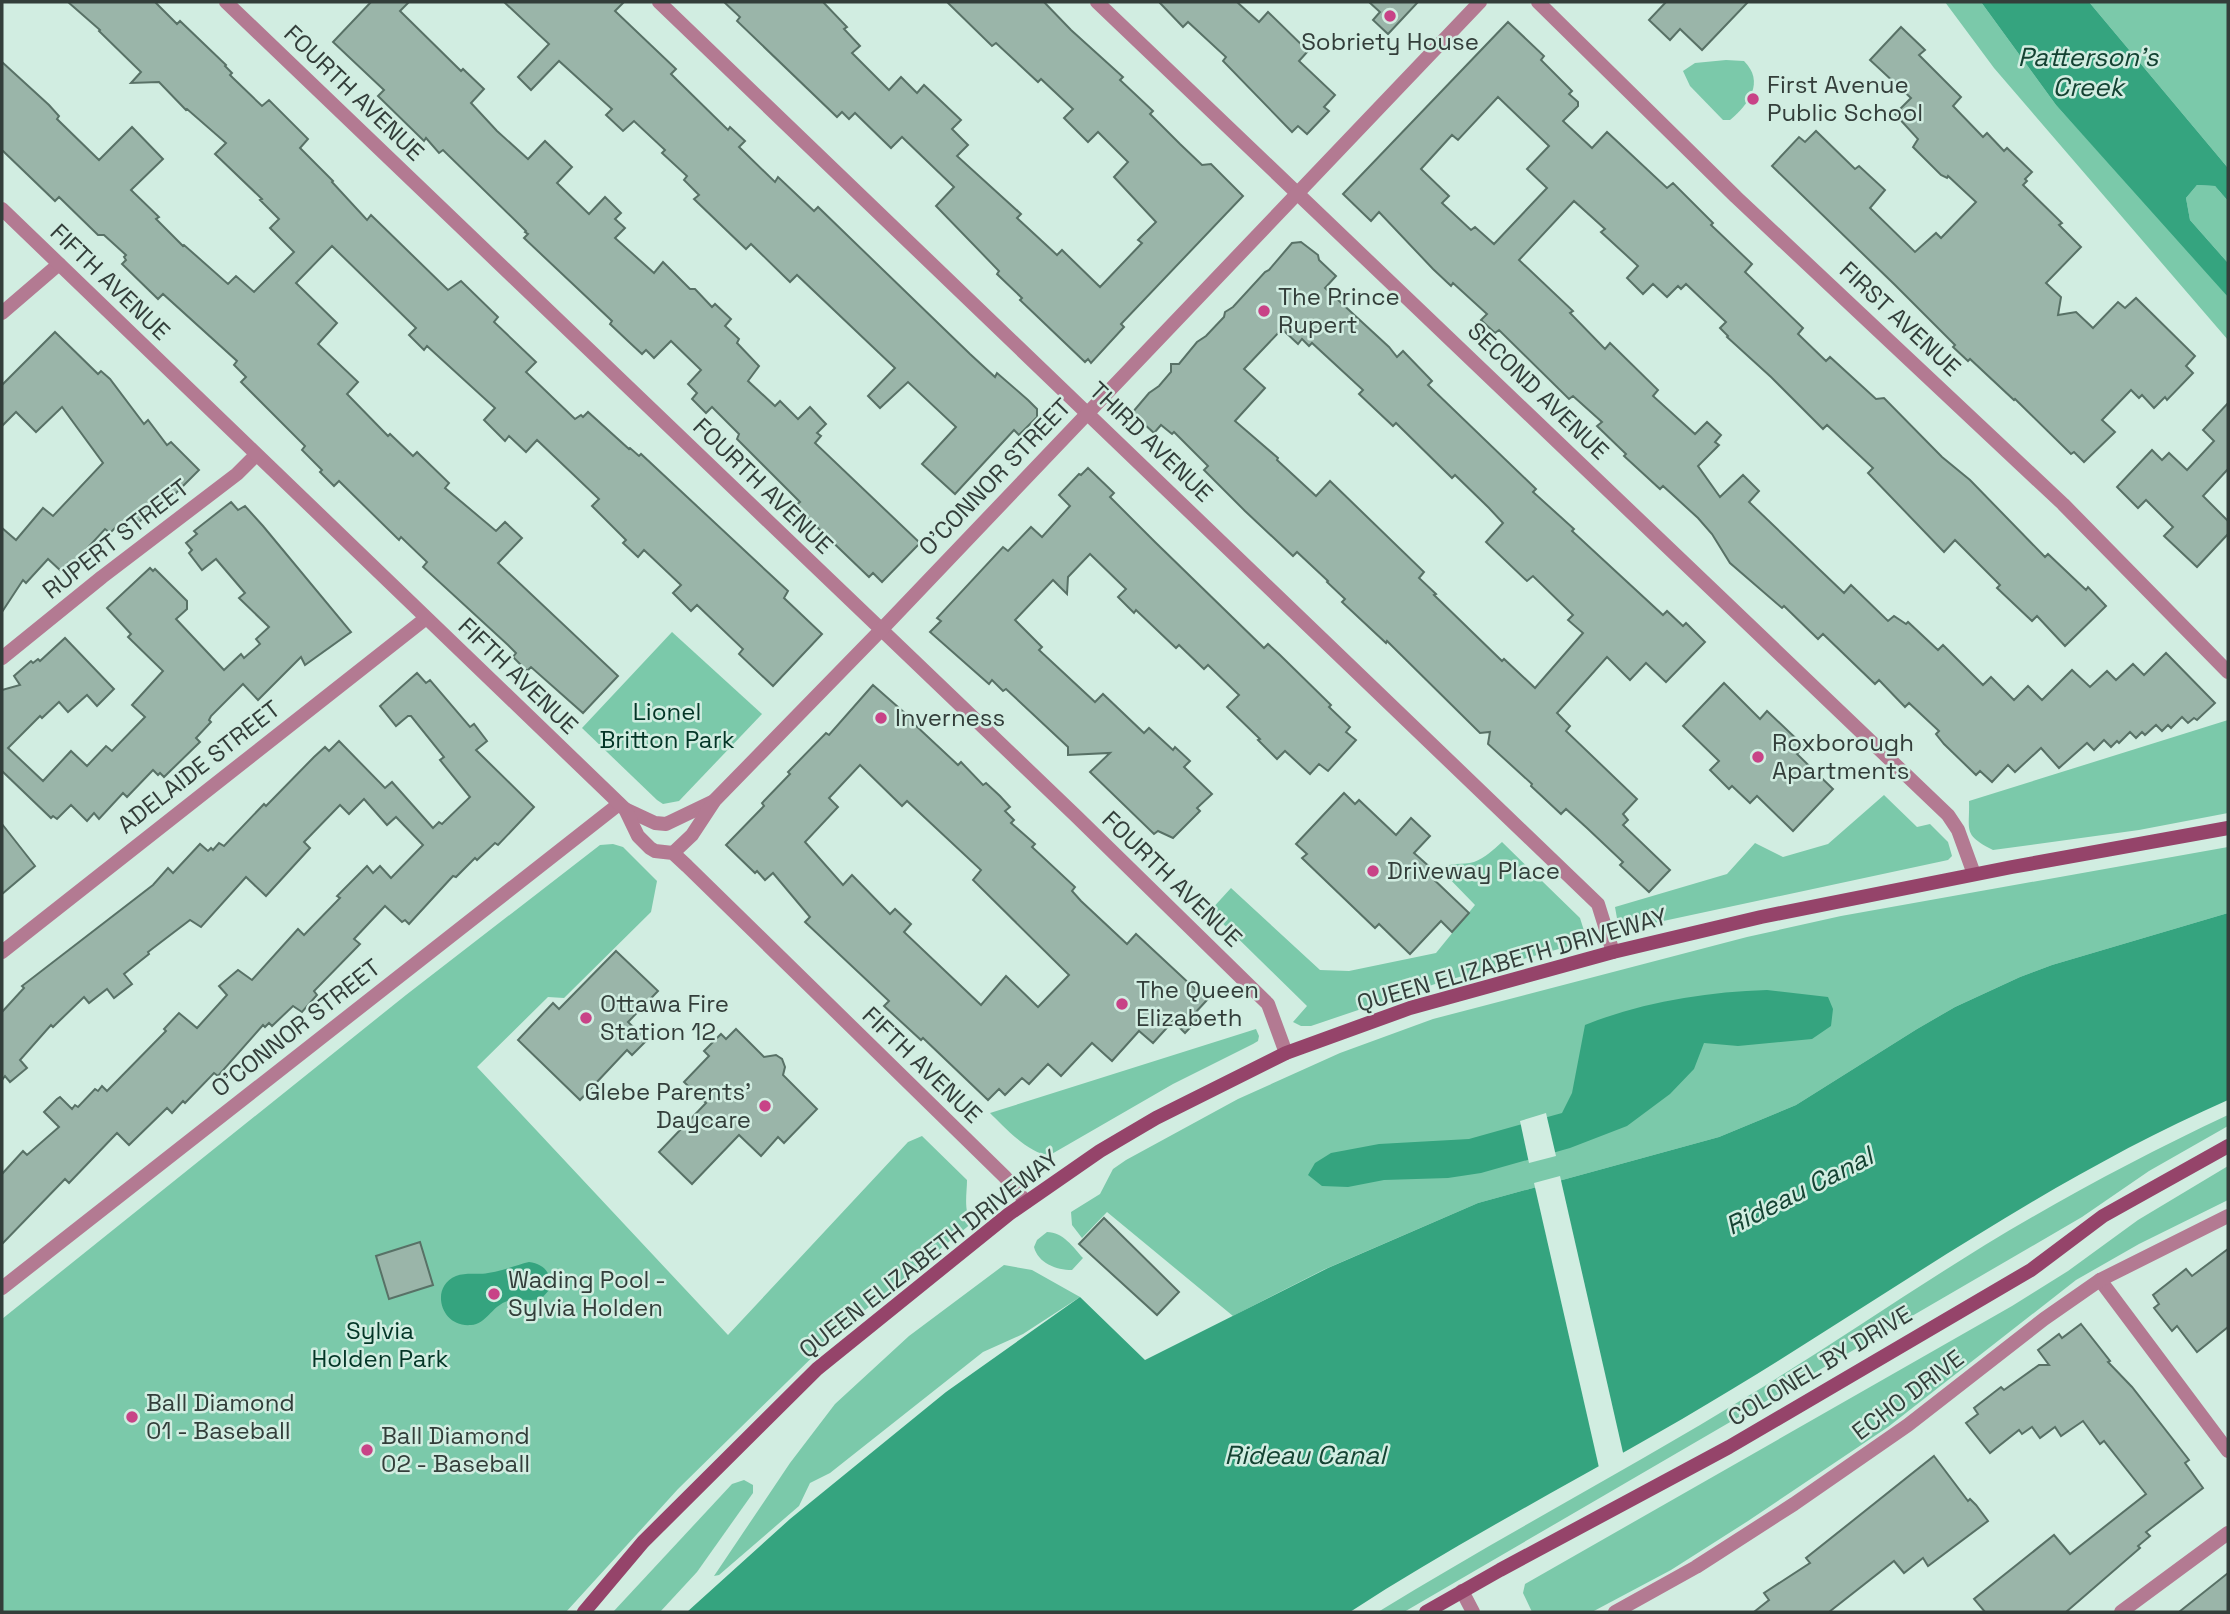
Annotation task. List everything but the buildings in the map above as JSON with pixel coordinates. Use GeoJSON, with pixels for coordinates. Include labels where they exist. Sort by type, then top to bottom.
{"type":"FeatureCollection","features":[{"type":"Feature","properties":{"kind":"main road","name":"QUEEN ELIZABETH DRIVEWAY"},"geometry":{"type":"LineString","coordinates":[[584,1612],[641,1544],[817,1368],[1026,1202],[1100,1152],[1156,1118],[1286,1053],[1410,1007],[1613,952],[1761,916],[2228,828]]}},
{"type":"Feature","properties":{"kind":"main road","name":"COLONEL BY DRIVE"},"geometry":{"type":"LineString","coordinates":[[1426,1612],[1729,1447],[2031,1270],[2103,1216],[2228,1146]]}},
{"type":"Feature","properties":{"kind":"street","name":"FOURTH AVENUE"},"geometry":{"type":"LineString","coordinates":[[226,2],[1076,816],[1268,1004],[1286,1053]]}},
{"type":"Feature","properties":{"kind":"street","name":"THIRD AVENUE"},"geometry":{"type":"LineString","coordinates":[[659,2],[1598,904],[1613,952]]}},
{"type":"Feature","properties":{"kind":"street","name":"SECOND AVENUE"},"geometry":{"type":"LineString","coordinates":[[1097,2],[1948,815],[1958,830],[1974,874]]}},
{"type":"Feature","properties":{"kind":"street","name":"O'CONNOR STREET"},"geometry":{"type":"LineString","coordinates":[[673,853],[692,835],[715,800],[881,630],[1480,2]]}},
{"type":"Feature","properties":{"kind":"street","name":"FIRST AVENUE"},"geometry":{"type":"LineString","coordinates":[[1538,2],[1736,197],[2063,504],[2228,673]]}},
{"type":"Feature","properties":{"kind":"street","name":"FIFTH AVENUE"},"geometry":{"type":"LineString","coordinates":[[2,209],[622,806],[638,836],[650,848],[673,853],[1004,1177],[1026,1202]]}},
{"type":"Feature","properties":{"kind":"street"},"geometry":{"type":"LineString","coordinates":[[2,313],[59,264]]}},
{"type":"Feature","properties":{"kind":"street","name":"RUPERT STREET"},"geometry":{"type":"LineString","coordinates":[[2,658],[102,577],[237,474],[256,455]]}},
{"type":"Feature","properties":{"kind":"street","name":"ADELAIDE STREET"},"geometry":{"type":"LineString","coordinates":[[2,952],[425,619]]}},
{"type":"Feature","properties":{"kind":"street","name":"O'CONNOR STREET"},"geometry":{"type":"LineString","coordinates":[[2,1288],[622,806],[655,823],[666,824],[715,800]]}},
{"type":"Feature","properties":{"kind":"street","name":"ECHO DRIVE"},"geometry":{"type":"LineString","coordinates":[[1615,1612],[1696,1567],[1908,1426],[2100,1280],[2228,1216]]}},
{"type":"Feature","properties":{"kind":"street"},"geometry":{"type":"LineString","coordinates":[[2100,1280],[2228,1451]]}},
{"type":"Feature","properties":{"kind":"street"},"geometry":{"type":"LineString","coordinates":[[2121,1612],[2228,1532]]}},
{"type":"Feature","properties":{"kind":"street"},"geometry":{"type":"LineString","coordinates":[[1462,1591],[1473,1612]]}},
{"type":"Feature","properties":{"kind":"green space"},"geometry":{"type":"Polygon","coordinates":[[[1945,2],[1981,2],[2056,105],[2209,273],[2228,297],[2228,340],[1994,68],[1945,2]]]}},
{"type":"Feature","properties":{"kind":"green space"},"geometry":{"type":"Polygon","coordinates":[[[2089,2],[2228,2],[2228,168],[2089,2]]]}},
{"type":"Feature","properties":{"kind":"green space"},"geometry":{"type":"Polygon","coordinates":[[[1744,61],[1750,69],[1754,85],[1748,100],[1730,120],[1723,120],[1690,86],[1683,71],[1695,63],[1744,61]]]}},
{"type":"Feature","properties":{"kind":"green space"},"geometry":{"type":"Polygon","coordinates":[[[2197,185],[2215,186],[2228,201],[2228,263],[2190,220],[2186,198],[2197,185]]]}},
{"type":"Feature","properties":{"kind":"green space","name":"Lionel Britton Park"},"geometry":{"type":"Polygon","coordinates":[[[672,632],[762,714],[679,801],[663,804],[582,728],[672,632]]]}},
{"type":"Feature","properties":{"kind":"green space"},"geometry":{"type":"Polygon","coordinates":[[[2228,720],[2228,813],[2139,830],[1993,850],[1976,840],[1970,831],[1969,801],[2228,720]]]}},
{"type":"Feature","properties":{"kind":"green space"},"geometry":{"type":"Polygon","coordinates":[[[1884,795],[1917,827],[1930,824],[1948,842],[1952,856],[1948,860],[1626,929],[1618,924],[1615,907],[1727,874],[1755,843],[1783,857],[1828,844],[1884,795]]]}},
{"type":"Feature","properties":{"kind":"green space"},"geometry":{"type":"Polygon","coordinates":[[[1502,842],[1580,918],[1586,937],[1580,943],[1438,983],[1311,1026],[1301,1026],[1293,1022],[1307,1006],[1210,911],[1231,888],[1320,970],[1349,971],[1436,953],[1475,905],[1440,869],[1478,860],[1502,842]]]}},
{"type":"Feature","properties":{"kind":"green space","name":"Sylvia Holden Park"},"geometry":{"type":"Polygon","coordinates":[[[613,844],[623,847],[657,881],[651,912],[564,998],[548,997],[477,1067],[728,1335],[908,1142],[922,1136],[967,1180],[966,1208],[972,1223],[837,1333],[678,1489],[566,1612],[2,1612],[2,1319],[406,995],[600,845],[613,844]]]}},
{"type":"Feature","properties":{"kind":"green space"},"geometry":{"type":"Polygon","coordinates":[[[2228,847],[2228,913],[2020,977],[1955,1007],[1796,1105],[1719,1137],[1478,1203],[1323,1270],[1233,1316],[1107,1212],[1082,1238],[1072,1225],[1071,1212],[1100,1194],[1113,1169],[1126,1160],[1238,1099],[1340,1053],[1433,1019],[1747,937],[1841,916],[2228,847]]]}},
{"type":"Feature","properties":{"kind":"green space"},"geometry":{"type":"Polygon","coordinates":[[[1256,1029],[1258,1041],[1173,1084],[1050,1155],[1026,1146],[990,1113],[1256,1029]]]}},
{"type":"Feature","properties":{"kind":"green space"},"geometry":{"type":"Polygon","coordinates":[[[2228,1115],[2228,1126],[2149,1171],[2082,1217],[1404,1612],[1378,1612],[1711,1418],[2015,1227],[2105,1177],[2228,1115]]]}},
{"type":"Feature","properties":{"kind":"green space"},"geometry":{"type":"Polygon","coordinates":[[[2228,1166],[2228,1200],[2139,1244],[2076,1280],[1888,1427],[1748,1521],[1671,1570],[1592,1612],[1532,1612],[1523,1593],[1525,1584],[2012,1306],[2068,1271],[2138,1220],[2228,1166]]]}},
{"type":"Feature","properties":{"kind":"green space"},"geometry":{"type":"Polygon","coordinates":[[[1047,1232],[1063,1237],[1083,1258],[1072,1270],[1048,1264],[1036,1253],[1034,1247],[1037,1240],[1047,1232]]]}},
{"type":"Feature","properties":{"kind":"green space"},"geometry":{"type":"Polygon","coordinates":[[[1004,1265],[1032,1270],[1080,1297],[1023,1334],[983,1352],[830,1473],[810,1483],[799,1506],[719,1575],[714,1576],[790,1463],[835,1404],[909,1336],[1004,1265]]]}},
{"type":"Feature","properties":{"kind":"green space"},"geometry":{"type":"Polygon","coordinates":[[[744,1480],[753,1485],[753,1493],[697,1572],[660,1612],[613,1612],[732,1484],[744,1480]]]}},
{"type":"Feature","properties":{"kind":"water","name":"Patterson's Creek"},"geometry":{"type":"Polygon","coordinates":[[[1981,2],[2089,2],[2228,168],[2228,201],[2215,186],[2197,185],[2186,198],[2190,220],[2228,263],[2228,297],[2056,105],[1981,2]]]}},
{"type":"Feature","properties":{"kind":"water","name":"Rideau Canal"},"geometry":{"type":"Polygon","coordinates":[[[2228,913],[2228,1100],[2163,1130],[2037,1199],[1734,1388],[1397,1582],[1350,1612],[687,1612],[790,1519],[946,1392],[1080,1297],[1145,1360],[1328,1268],[1478,1203],[1719,1137],[1796,1105],[1955,1007],[2020,977],[2228,913]]]}},
{"type":"Feature","properties":{"kind":"water"},"geometry":{"type":"Polygon","coordinates":[[[1767,990],[1828,997],[1833,1009],[1831,1026],[1812,1039],[1738,1046],[1704,1043],[1694,1069],[1670,1094],[1627,1126],[1570,1148],[1481,1173],[1448,1178],[1384,1180],[1348,1187],[1322,1186],[1308,1175],[1315,1163],[1331,1153],[1379,1144],[1469,1139],[1562,1113],[1572,1093],[1585,1025],[1651,1004],[1720,993],[1767,990]]]}},
{"type":"Feature","properties":{"kind":"water","name":"Wading Pool - Sylvia Holden"},"geometry":{"type":"Polygon","coordinates":[[[529,1262],[543,1267],[550,1279],[550,1289],[542,1298],[505,1302],[481,1322],[471,1325],[461,1324],[446,1314],[441,1297],[448,1281],[464,1274],[484,1274],[529,1262]]]}},
{"type":"Feature","properties":{"kind":"pier"},"geometry":{"type":"Polygon","coordinates":[[[1546,1113],[1556,1156],[1529,1163],[1520,1121],[1546,1113]]]}},
{"type":"Feature","properties":{"kind":"pier"},"geometry":{"type":"Polygon","coordinates":[[[1560,1176],[1624,1457],[1600,1472],[1534,1183],[1560,1176]]]}},
{"type":"Feature","properties":{"kind":"place","name":"Sobriety House"},"geometry":{"type":"Point","coordinates":[1390,16]}},
{"type":"Feature","properties":{"kind":"place","name":"First Avenue Public School"},"geometry":{"type":"Point","coordinates":[1753,99]}},
{"type":"Feature","properties":{"kind":"place","name":"The Prince Rupert"},"geometry":{"type":"Point","coordinates":[1264,311]}},
{"type":"Feature","properties":{"kind":"place","name":"Inverness"},"geometry":{"type":"Point","coordinates":[881,718]}},
{"type":"Feature","properties":{"kind":"place","name":"Roxborough Apartments"},"geometry":{"type":"Point","coordinates":[1758,757]}},
{"type":"Feature","properties":{"kind":"place","name":"Driveway Place"},"geometry":{"type":"Point","coordinates":[1373,871]}},
{"type":"Feature","properties":{"kind":"place","name":"The Queen Elizabeth"},"geometry":{"type":"Point","coordinates":[1122,1004]}},
{"type":"Feature","properties":{"kind":"place","name":"Ottawa Fire Station 12"},"geometry":{"type":"Point","coordinates":[586,1018]}},
{"type":"Feature","properties":{"kind":"place","name":"Glebe Parents' Daycare"},"geometry":{"type":"Point","coordinates":[765,1106]}},
{"type":"Feature","properties":{"kind":"place","name":"Wading Pool - Sylvia Holden"},"geometry":{"type":"Point","coordinates":[494,1294]}},
{"type":"Feature","properties":{"kind":"place","name":"Ball Diamond 01 - Baseball"},"geometry":{"type":"Point","coordinates":[132,1417]}},
{"type":"Feature","properties":{"kind":"place","name":"Ball Diamond 02 - Baseball"},"geometry":{"type":"Point","coordinates":[367,1450]}}]}
